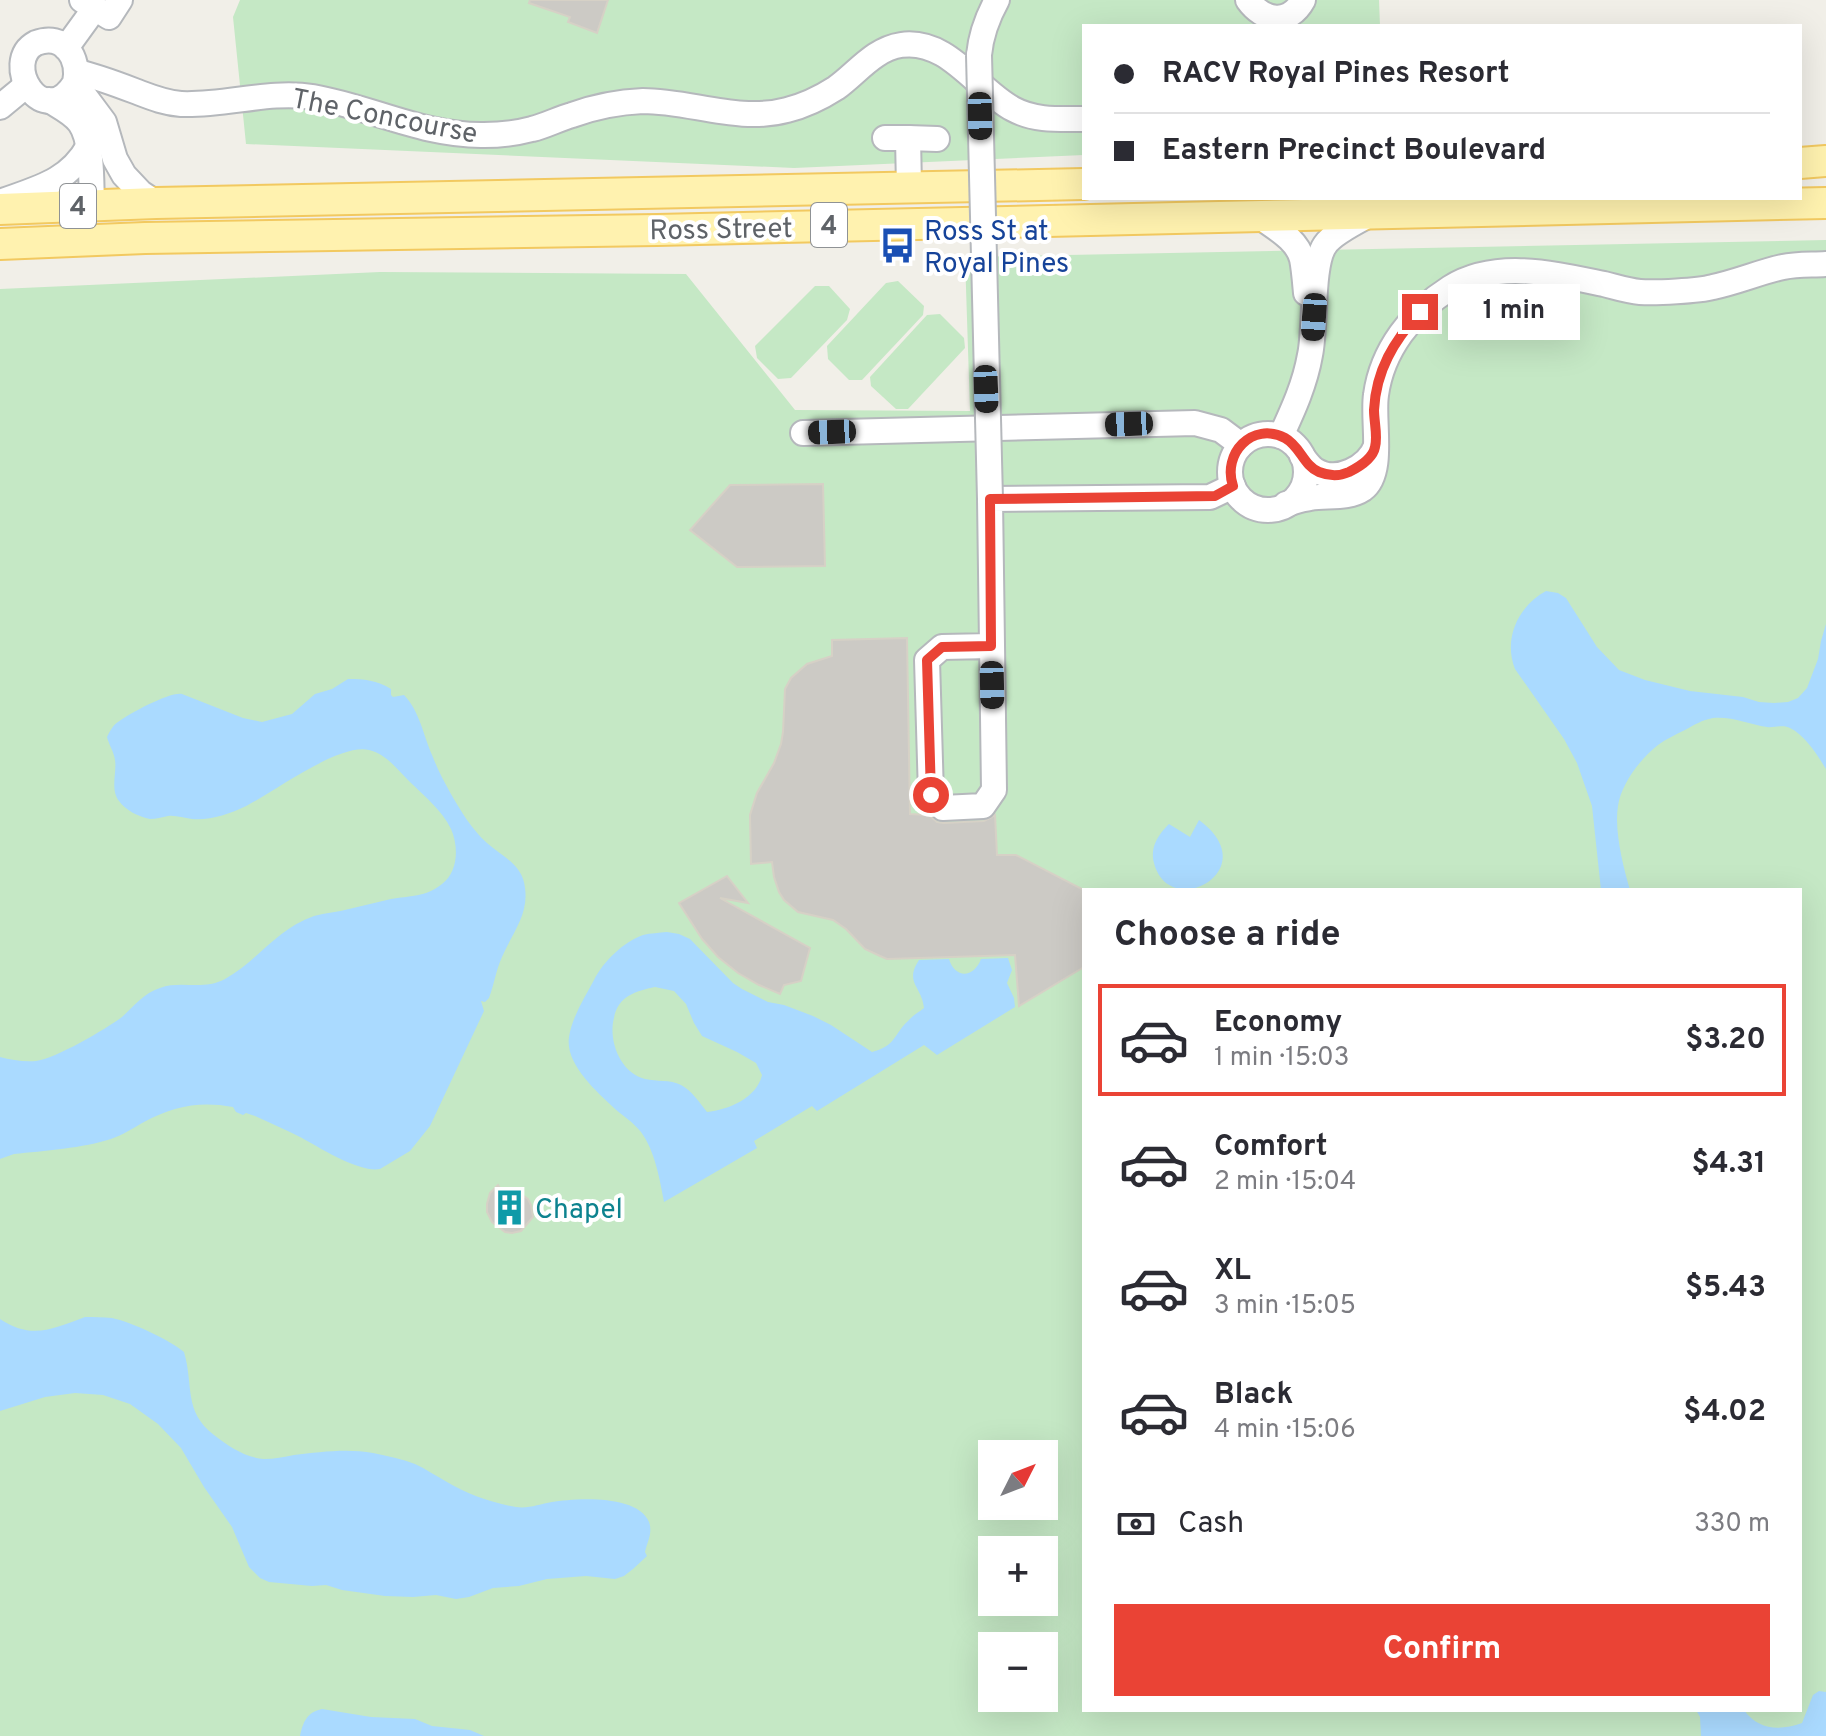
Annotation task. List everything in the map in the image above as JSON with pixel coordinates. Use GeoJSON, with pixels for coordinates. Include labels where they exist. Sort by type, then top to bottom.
{"type":"FeatureCollection","features":[{"type":"Feature","properties":{"kind":"main road","name":"Ross Street"},"geometry":{"type":"LineString","coordinates":[[0,209],[1082,184]]}},
{"type":"Feature","properties":{"kind":"main road","name":"Ross Street"},"geometry":{"type":"LineString","coordinates":[[0,244],[145,238],[1826,203]]}},
{"type":"Feature","properties":{"kind":"main road"},"geometry":{"type":"LineString","coordinates":[[92,206],[109,222],[145,238]]}},
{"type":"Feature","properties":{"kind":"street"},"geometry":{"type":"LineString","coordinates":[[66,48],[89,4],[109,17],[120,0]]}},
{"type":"Feature","properties":{"kind":"street"},"geometry":{"type":"LineString","coordinates":[[981,0],[976,13],[990,499],[994,790],[983,806],[943,808],[931,795],[927,660],[942,647],[991,646]]}},
{"type":"Feature","properties":{"kind":"street"},"geometry":{"type":"LineString","coordinates":[[979,55],[980,38],[997,0]]}},
{"type":"Feature","properties":{"kind":"street"},"geometry":{"type":"LineString","coordinates":[[1258,16],[1281,18],[1292,13],[1304,0]]}},
{"type":"Feature","properties":{"kind":"street"},"geometry":{"type":"LineString","coordinates":[[1304,0],[1306,24]]}},
{"type":"Feature","properties":{"kind":"street"},"geometry":{"type":"LineString","coordinates":[[92,206],[88,147],[81,125],[63,108],[49,100],[35,98],[23,88],[19,78],[21,58],[36,43],[46,41],[66,48],[75,61],[76,78],[104,122],[115,159],[124,175],[156,203]]}},
{"type":"Feature","properties":{"kind":"street","name":"The Concourse"},"geometry":{"type":"LineString","coordinates":[[76,78],[96,76],[168,103],[197,104],[274,95],[310,97],[346,104],[434,130],[499,135],[531,129],[575,114],[644,101],[685,104],[721,112],[760,114],[786,111],[836,88],[869,59],[882,52],[900,45],[920,45],[945,55],[1012,109],[1042,119],[1082,119]]}},
{"type":"Feature","properties":{"kind":"street"},"geometry":{"type":"LineString","coordinates":[[49,100],[64,95],[76,78]]}},
{"type":"Feature","properties":{"kind":"street"},"geometry":{"type":"LineString","coordinates":[[0,107],[23,88]]}},
{"type":"Feature","properties":{"kind":"street"},"geometry":{"type":"LineString","coordinates":[[909,187],[897,138],[937,139]]}},
{"type":"Feature","properties":{"kind":"street"},"geometry":{"type":"LineString","coordinates":[[0,202],[65,175],[82,159],[88,147]]}},
{"type":"Feature","properties":{"kind":"street"},"geometry":{"type":"LineString","coordinates":[[1281,436],[1303,386],[1312,343],[1321,252],[1330,239],[1371,214]]}},
{"type":"Feature","properties":{"kind":"street"},"geometry":{"type":"LineString","coordinates":[[1259,216],[1286,235],[1302,257],[1312,343]]}},
{"type":"Feature","properties":{"kind":"street"},"geometry":{"type":"LineString","coordinates":[[1286,504],[1305,498],[1349,495],[1369,483],[1373,475],[1376,446],[1376,394],[1381,373],[1395,342],[1430,303],[1470,278],[1508,271],[1538,272],[1641,292],[1710,288],[1784,267],[1826,264]]}},
{"type":"Feature","properties":{"kind":"street"},"geometry":{"type":"LineString","coordinates":[[803,433],[1195,423],[1221,430],[1241,445]]}},
{"type":"Feature","properties":{"kind":"street"},"geometry":{"type":"LineString","coordinates":[[1302,456],[1305,470],[1303,485],[1295,498],[1276,509],[1256,508],[1245,502],[1233,486],[1232,458],[1241,445],[1255,436],[1281,436],[1293,444],[1316,471],[1330,475],[1351,471],[1367,460],[1376,446]]}},
{"type":"Feature","properties":{"kind":"street"},"geometry":{"type":"LineString","coordinates":[[990,499],[1201,497],[1215,496],[1233,486]]}},
{"type":"Feature","properties":{"kind":"green space"},"geometry":{"type":"Polygon","coordinates":[[[240,0],[1379,0],[1380,24],[1082,24],[1082,155],[794,168],[246,144],[233,17],[240,0]]]}},
{"type":"Feature","properties":{"kind":"green space"},"geometry":{"type":"Polygon","coordinates":[[[1826,240],[1826,1736],[0,1736],[0,289],[380,272],[686,274],[795,410],[970,411],[965,257],[1826,240]]]}},
{"type":"Feature","properties":{"kind":"green space"},"geometry":{"type":"Polygon","coordinates":[[[898,281],[924,306],[923,315],[862,380],[849,380],[828,359],[827,346],[886,283],[898,281]]]}},
{"type":"Feature","properties":{"kind":"green space"},"geometry":{"type":"Polygon","coordinates":[[[815,286],[829,286],[850,309],[847,320],[791,378],[778,379],[757,358],[755,346],[815,286]]]}},
{"type":"Feature","properties":{"kind":"green space"},"geometry":{"type":"Polygon","coordinates":[[[940,314],[964,338],[965,348],[908,409],[896,409],[871,386],[870,377],[927,315],[940,314]]]}},
{"type":"Feature","properties":{"kind":"water"},"geometry":{"type":"Polygon","coordinates":[[[1546,591],[1566,598],[1597,647],[1619,670],[1690,691],[1743,697],[1759,702],[1788,702],[1798,698],[1807,688],[1826,624],[1826,769],[1806,741],[1787,727],[1767,727],[1713,718],[1671,737],[1639,764],[1627,780],[1620,798],[1618,837],[1629,888],[1601,888],[1592,806],[1577,763],[1515,669],[1512,658],[1512,635],[1516,624],[1536,597],[1546,591]]]}},
{"type":"Feature","properties":{"kind":"water"},"geometry":{"type":"Polygon","coordinates":[[[348,679],[381,684],[391,689],[393,697],[404,695],[418,716],[439,772],[462,812],[482,838],[516,867],[525,888],[522,916],[500,962],[489,998],[481,1001],[484,1011],[430,1126],[410,1151],[380,1169],[351,1164],[255,1116],[236,1112],[233,1107],[209,1105],[187,1106],[166,1112],[120,1136],[100,1142],[14,1154],[0,1159],[0,1057],[31,1061],[55,1055],[122,1017],[154,990],[176,985],[217,983],[225,979],[301,922],[318,915],[424,894],[447,879],[454,866],[456,851],[454,836],[447,822],[390,762],[369,750],[356,750],[323,761],[244,807],[212,818],[171,816],[150,819],[129,810],[116,796],[115,760],[107,737],[116,723],[141,709],[168,696],[182,694],[243,718],[262,722],[292,714],[315,694],[332,689],[348,679]]]}},
{"type":"Feature","properties":{"kind":"water"},"geometry":{"type":"Polygon","coordinates":[[[1199,820],[1217,839],[1223,856],[1219,871],[1208,882],[1195,888],[1177,888],[1163,880],[1154,863],[1154,847],[1169,824],[1190,837],[1199,820]]]}},
{"type":"Feature","properties":{"kind":"water"},"geometry":{"type":"Polygon","coordinates":[[[667,932],[690,939],[742,989],[768,1002],[813,1016],[872,1052],[890,1043],[903,1026],[924,1008],[913,979],[919,960],[949,959],[956,970],[965,974],[974,970],[981,959],[1008,958],[1012,970],[1007,983],[1015,1007],[937,1055],[924,1045],[817,1111],[812,1106],[754,1141],[757,1148],[664,1202],[646,1140],[638,1128],[583,1076],[572,1057],[569,1037],[579,1007],[608,960],[636,938],[667,932]],[[655,987],[635,993],[619,1004],[613,1036],[623,1063],[636,1076],[681,1085],[707,1112],[724,1109],[748,1096],[762,1075],[756,1063],[702,1036],[686,1004],[674,991],[655,987]]]}},
{"type":"Feature","properties":{"kind":"water"},"geometry":{"type":"Polygon","coordinates":[[[85,1317],[112,1318],[129,1323],[184,1352],[191,1397],[198,1417],[214,1435],[244,1454],[264,1459],[334,1451],[373,1453],[415,1464],[471,1494],[516,1507],[575,1500],[620,1502],[643,1513],[649,1522],[647,1556],[624,1576],[615,1579],[586,1576],[547,1579],[493,1588],[456,1599],[436,1595],[385,1596],[326,1585],[269,1582],[249,1567],[232,1527],[181,1448],[158,1424],[130,1404],[103,1395],[75,1393],[45,1397],[0,1411],[0,1319],[32,1331],[85,1317]]]}},
{"type":"Feature","properties":{"kind":"water"},"geometry":{"type":"Polygon","coordinates":[[[1819,1691],[1826,1692],[1826,1736],[1701,1736],[1697,1712],[1746,1712],[1763,1725],[1786,1727],[1802,1723],[1813,1695],[1819,1691]]]}},
{"type":"Feature","properties":{"kind":"water"},"geometry":{"type":"Polygon","coordinates":[[[322,1709],[371,1717],[415,1719],[432,1726],[470,1730],[484,1736],[300,1736],[306,1718],[322,1709]]]}},
{"type":"Feature","properties":{"kind":"building"},"geometry":{"type":"Polygon","coordinates":[[[530,0],[608,0],[597,33],[568,22],[570,17],[529,3],[530,0]]]}},
{"type":"Feature","properties":{"kind":"building"},"geometry":{"type":"Polygon","coordinates":[[[823,484],[825,566],[737,567],[690,530],[730,485],[823,484]]]}},
{"type":"Feature","properties":{"kind":"building"},"geometry":{"type":"Polygon","coordinates":[[[907,638],[910,814],[929,815],[937,822],[944,823],[984,821],[995,815],[997,855],[1016,855],[1082,889],[1082,968],[1019,1006],[1015,955],[887,959],[865,949],[833,920],[798,912],[779,892],[772,862],[751,864],[750,815],[781,744],[785,689],[791,678],[807,664],[832,656],[832,640],[907,638]]]}},
{"type":"Feature","properties":{"kind":"building"},"geometry":{"type":"Polygon","coordinates":[[[727,876],[748,903],[720,898],[810,948],[801,981],[784,985],[780,994],[738,973],[718,957],[702,939],[679,903],[727,876]]]}},
{"type":"Feature","properties":{"kind":"building","name":"Chapel"},"geometry":{"type":"Polygon","coordinates":[[[498,1185],[504,1194],[522,1195],[531,1205],[533,1217],[521,1231],[505,1232],[492,1222],[487,1212],[490,1193],[498,1185]]]}},
{"type":"Feature","properties":{"kind":"place","name":"Ross St at Royal Pines"},"geometry":{"type":"Point","coordinates":[898,246]}},
{"type":"Feature","properties":{"kind":"place","name":"Chapel"},"geometry":{"type":"Point","coordinates":[509,1208]}},
{"type":"Feature","properties":{"kind":"route"},"geometry":{"type":"LineString","coordinates":[[931,795],[927,660],[942,647],[991,646],[990,499],[1215,496],[1233,486],[1230,465],[1236,451],[1248,440],[1264,434],[1281,436],[1293,444],[1316,471],[1330,475],[1351,471],[1367,460],[1376,446],[1374,406],[1381,373],[1395,342],[1420,312]]}}]}
